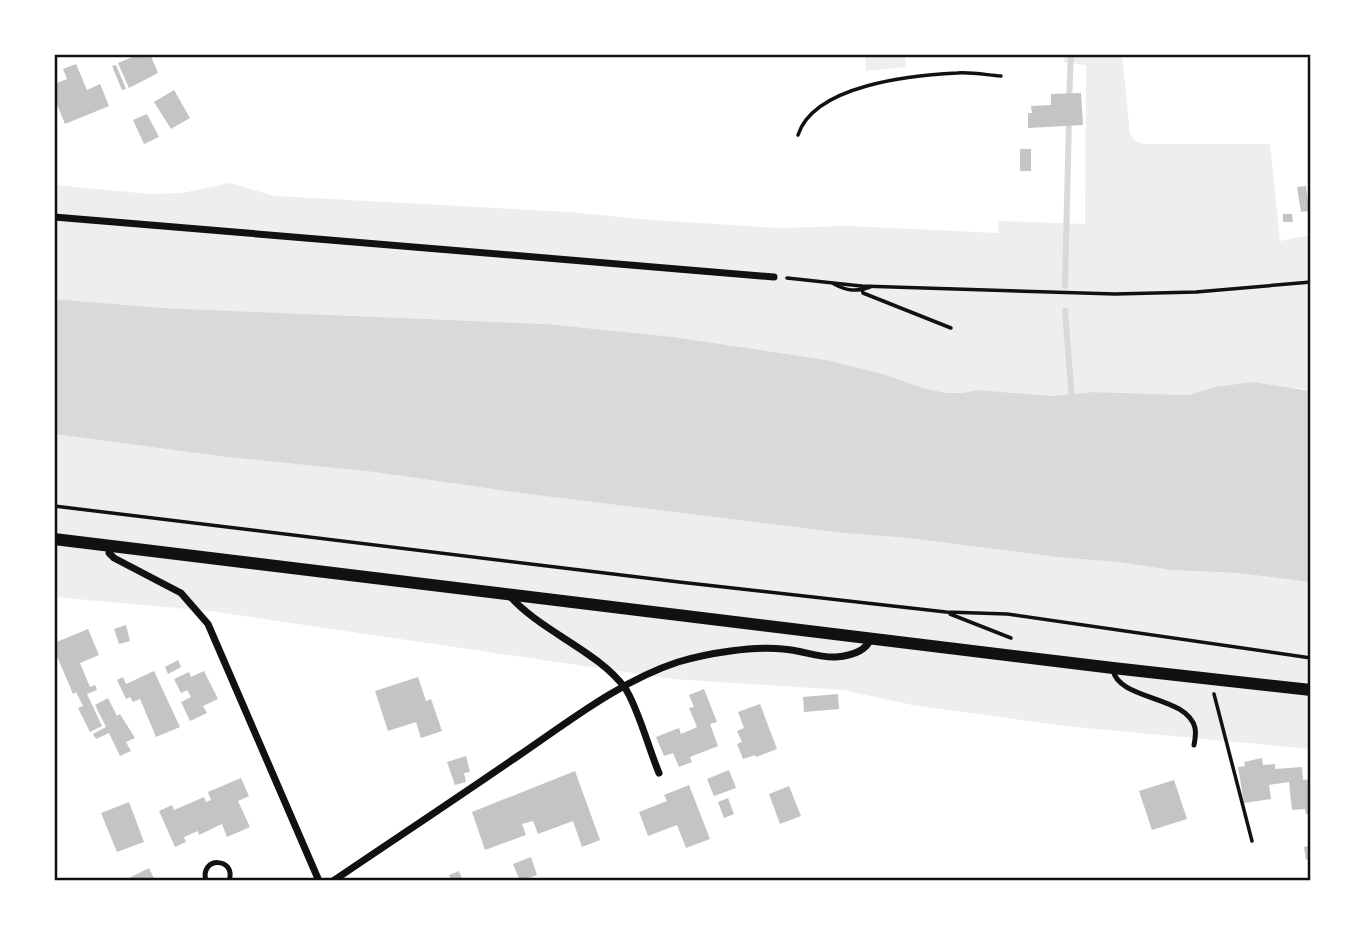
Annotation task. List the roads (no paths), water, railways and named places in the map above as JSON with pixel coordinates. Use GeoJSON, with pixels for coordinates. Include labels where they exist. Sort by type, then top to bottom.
{"type":"FeatureCollection","features":[{"type":"Feature","properties":{"kind":"street"},"geometry":{"type":"LineString","coordinates":[[54,216],[774,277]]}},
{"type":"Feature","properties":{"kind":"street"},"geometry":{"type":"LineString","coordinates":[[54,539],[1311,690]]}},
{"type":"Feature","properties":{"kind":"street"},"geometry":{"type":"LineString","coordinates":[[110,546],[109,553],[114,558],[181,593],[208,624],[319,881]]}},
{"type":"Feature","properties":{"kind":"street"},"geometry":{"type":"LineString","coordinates":[[508,594],[521,609],[572,644],[624,687],[659,773]]}},
{"type":"Feature","properties":{"kind":"street"},"geometry":{"type":"LineString","coordinates":[[333,881],[569,721],[624,687],[677,663],[693,658],[760,649],[784,649],[834,657],[863,649],[871,638]]}},
{"type":"Feature","properties":{"kind":"lane"},"geometry":{"type":"LineString","coordinates":[[1113,668],[1114,677],[1123,687],[1171,705],[1191,721],[1196,729],[1195,745]]}},
{"type":"Feature","properties":{"kind":"lane"},"geometry":{"type":"LineString","coordinates":[[206,881],[204,874],[207,866],[222,862],[229,867],[229,881]]}},
{"type":"Feature","properties":{"kind":"waterway"},"geometry":{"type":"LineString","coordinates":[[1069,101],[1071,54]]}},
{"type":"Feature","properties":{"kind":"waterway"},"geometry":{"type":"LineString","coordinates":[[1065,286],[1069,119]]}},
{"type":"Feature","properties":{"kind":"waterway"},"geometry":{"type":"LineString","coordinates":[[1065,311],[1072,400]]}}]}
